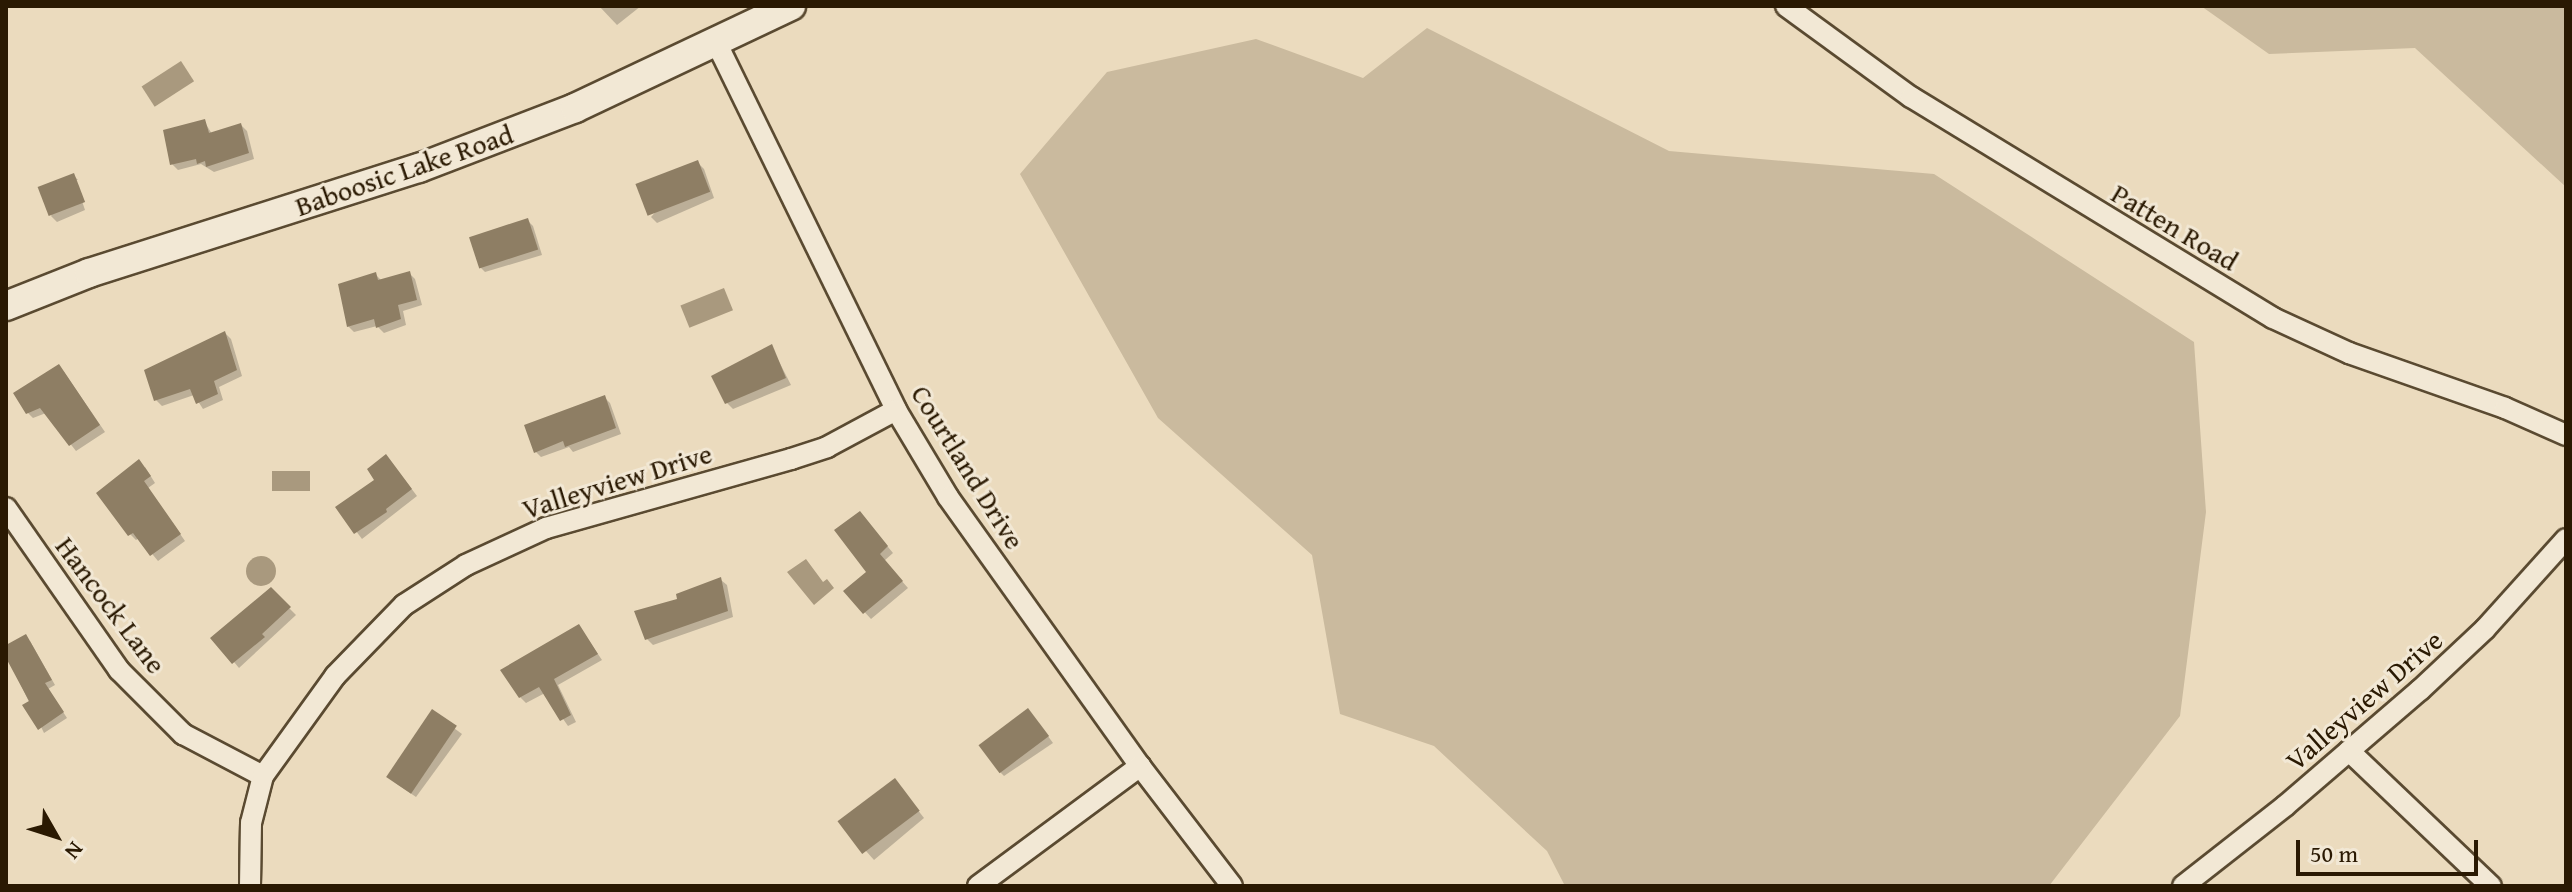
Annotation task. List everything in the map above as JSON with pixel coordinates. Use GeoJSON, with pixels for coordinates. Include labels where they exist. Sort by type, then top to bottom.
{"type":"FeatureCollection","features":[{"type":"Feature","properties":{"kind":"street","name":"Baboosic Lake Road"},"geometry":{"type":"LineString","coordinates":[[6,306],[89,273],[419,168],[575,108],[791,6]]}},
{"type":"Feature","properties":{"kind":"street","name":"Patten Road"},"geometry":{"type":"LineString","coordinates":[[1786,6],[1911,97],[2273,318],[2349,353],[2505,408],[2566,435]]}},
{"type":"Feature","properties":{"kind":"street","name":"Courtland Drive"},"geometry":{"type":"LineString","coordinates":[[716,42],[896,410],[948,497],[1140,766],[1232,886]]}},
{"type":"Feature","properties":{"kind":"street","name":"Valleyview Drive"},"geometry":{"type":"LineString","coordinates":[[250,886],[251,823],[263,776],[335,676],[380,626],[404,605],[466,565],[546,528],[827,447],[896,410]]}},
{"type":"Feature","properties":{"kind":"street","name":"Hancock Lane"},"geometry":{"type":"LineString","coordinates":[[6,508],[119,670],[152,705],[183,734],[263,776]]}},
{"type":"Feature","properties":{"kind":"street","name":"Valleyview Drive"},"geometry":{"type":"LineString","coordinates":[[2183,886],[2349,751],[2485,629],[2566,539]]}},
{"type":"Feature","properties":{"kind":"street"},"geometry":{"type":"LineString","coordinates":[[2349,751],[2491,886]]}},
{"type":"Feature","properties":{"kind":"street"},"geometry":{"type":"LineString","coordinates":[[978,886],[1140,766]]}},
{"type":"Feature","properties":{"kind":"shaded area"},"geometry":{"type":"Polygon","coordinates":[[[2201,6],[2566,6],[2566,187],[2415,48],[2269,54],[2201,6]]]}},
{"type":"Feature","properties":{"kind":"shaded area"},"geometry":{"type":"Polygon","coordinates":[[[1427,28],[1669,151],[1934,174],[2194,342],[2206,512],[2180,716],[2049,886],[1565,886],[1547,851],[1434,746],[1340,714],[1312,555],[1158,418],[1020,174],[1107,72],[1256,39],[1363,78],[1427,28]]]}},
{"type":"Feature","properties":{"kind":"shaded area"},"geometry":{"type":"Polygon","coordinates":[[[181,61],[194,81],[155,107],[142,87],[181,61]]]}},
{"type":"Feature","properties":{"kind":"shaded area"},"geometry":{"type":"Polygon","coordinates":[[[724,288],[733,310],[689,328],[680,306],[724,288]]]}},
{"type":"Feature","properties":{"kind":"shaded area"},"geometry":{"type":"Polygon","coordinates":[[[272,471],[310,471],[310,491],[272,491],[272,471]]]}},
{"type":"Feature","properties":{"kind":"shaded area"},"geometry":{"type":"Polygon","coordinates":[[[261,556],[272,560],[276,571],[272,582],[261,586],[250,582],[246,571],[250,560],[261,556]]]}},
{"type":"Feature","properties":{"kind":"shaded area"},"geometry":{"type":"Polygon","coordinates":[[[806,559],[823,582],[827,579],[834,588],[814,605],[787,572],[806,559]]]}},
{"type":"Feature","properties":{"kind":"building"},"geometry":{"type":"Polygon","coordinates":[[[205,119],[209,133],[241,123],[249,153],[206,167],[205,161],[197,164],[196,159],[170,165],[163,130],[205,119]]]}},
{"type":"Feature","properties":{"kind":"building"},"geometry":{"type":"Polygon","coordinates":[[[698,160],[710,192],[648,216],[635,184],[698,160]]]}},
{"type":"Feature","properties":{"kind":"building"},"geometry":{"type":"Polygon","coordinates":[[[74,173],[85,202],[49,216],[38,187],[74,173]]]}},
{"type":"Feature","properties":{"kind":"building"},"geometry":{"type":"Polygon","coordinates":[[[528,218],[538,249],[479,269],[469,237],[528,218]]]}},
{"type":"Feature","properties":{"kind":"building"},"geometry":{"type":"Polygon","coordinates":[[[410,271],[417,300],[398,305],[401,319],[376,328],[374,319],[347,327],[338,284],[376,272],[378,280],[410,271]]]}},
{"type":"Feature","properties":{"kind":"building"},"geometry":{"type":"Polygon","coordinates":[[[225,331],[237,370],[214,381],[218,394],[196,404],[190,389],[154,401],[144,370],[225,331]]]}},
{"type":"Feature","properties":{"kind":"building"},"geometry":{"type":"Polygon","coordinates":[[[772,344],[786,378],[725,404],[711,376],[772,344]]]}},
{"type":"Feature","properties":{"kind":"building"},"geometry":{"type":"Polygon","coordinates":[[[59,364],[100,425],[69,446],[40,408],[26,414],[13,393],[59,364]]]}},
{"type":"Feature","properties":{"kind":"building"},"geometry":{"type":"Polygon","coordinates":[[[605,395],[616,428],[565,447],[563,441],[534,453],[524,425],[605,395]]]}},
{"type":"Feature","properties":{"kind":"building"},"geometry":{"type":"Polygon","coordinates":[[[386,454],[412,489],[386,509],[387,512],[354,534],[335,507],[374,480],[367,469],[386,454]]]}},
{"type":"Feature","properties":{"kind":"building"},"geometry":{"type":"Polygon","coordinates":[[[139,459],[151,476],[144,481],[181,534],[150,556],[133,533],[128,536],[96,493],[139,459]]]}},
{"type":"Feature","properties":{"kind":"building"},"geometry":{"type":"Polygon","coordinates":[[[860,511],[888,546],[880,554],[903,581],[863,614],[843,591],[866,572],[834,530],[860,511]]]}},
{"type":"Feature","properties":{"kind":"building"},"geometry":{"type":"Polygon","coordinates":[[[721,577],[728,611],[645,640],[634,611],[677,599],[676,594],[721,577]]]}},
{"type":"Feature","properties":{"kind":"building"},"geometry":{"type":"Polygon","coordinates":[[[271,587],[291,607],[262,634],[265,637],[232,664],[210,638],[271,587]]]}},
{"type":"Feature","properties":{"kind":"building"},"geometry":{"type":"Polygon","coordinates":[[[579,624],[598,654],[554,679],[571,715],[560,721],[539,687],[519,698],[500,670],[579,624]]]}},
{"type":"Feature","properties":{"kind":"building"},"geometry":{"type":"Polygon","coordinates":[[[26,634],[52,680],[45,683],[64,712],[38,730],[22,705],[29,701],[6,658],[6,645],[26,634]]]}},
{"type":"Feature","properties":{"kind":"building"},"geometry":{"type":"Polygon","coordinates":[[[1028,708],[1049,736],[1000,773],[978,745],[1028,708]]]}},
{"type":"Feature","properties":{"kind":"building"},"geometry":{"type":"Polygon","coordinates":[[[432,709],[457,726],[411,794],[386,777],[432,709]]]}},
{"type":"Feature","properties":{"kind":"building"},"geometry":{"type":"Polygon","coordinates":[[[895,778],[920,811],[862,854],[837,821],[895,778]]]}}]}
